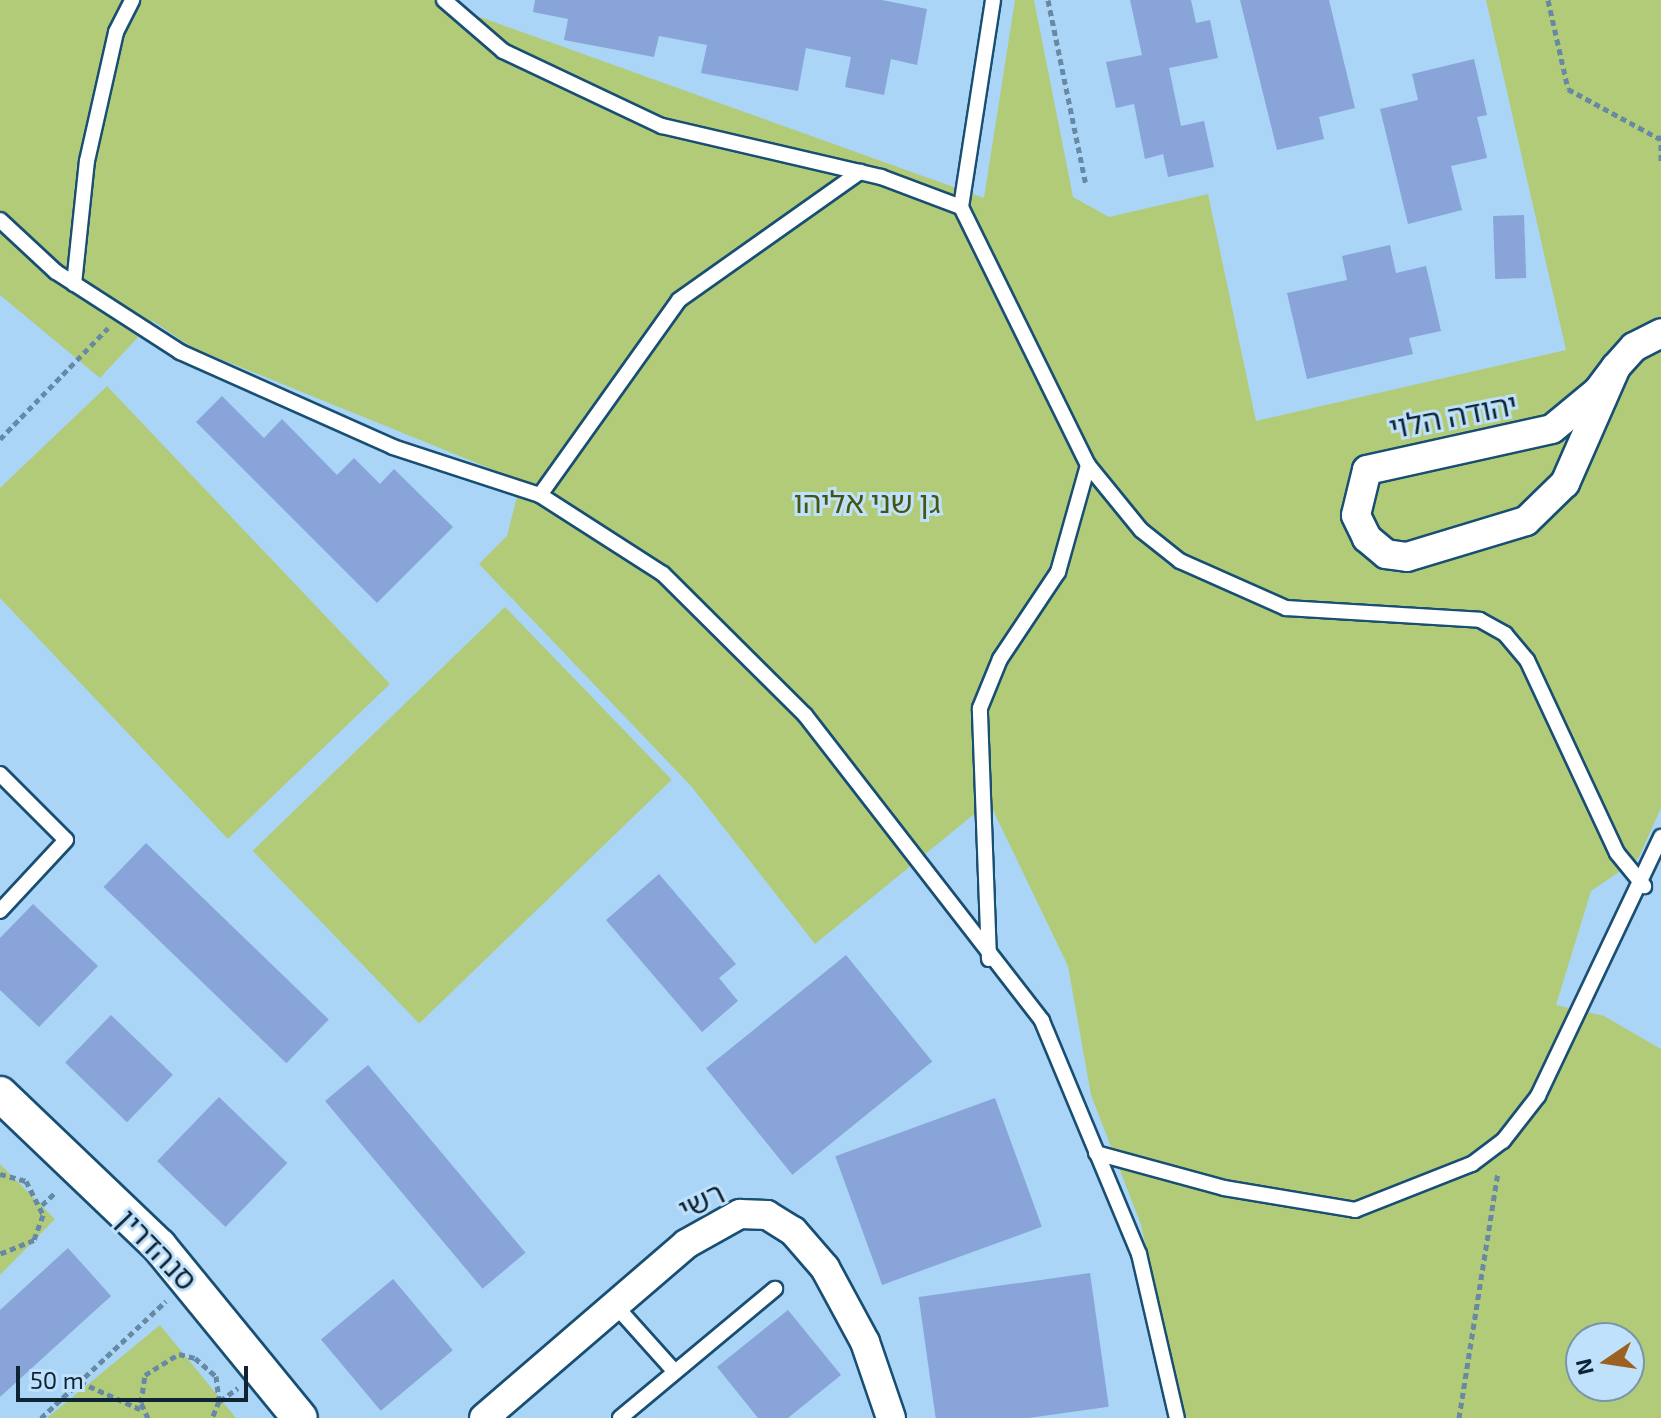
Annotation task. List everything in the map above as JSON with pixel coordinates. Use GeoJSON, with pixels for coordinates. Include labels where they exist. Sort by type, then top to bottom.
{"type":"FeatureCollection","features":[{"type":"Feature","properties":{"kind":"street","name":"יהודה הלוי"},"geometry":{"type":"LineString","coordinates":[[1616,367],[1565,483],[1526,521],[1407,557],[1386,554],[1367,538],[1356,515],[1356,491],[1367,470],[1552,429],[1616,367],[1661,333]]}},
{"type":"Feature","properties":{"kind":"street","name":"סנהדרין"},"geometry":{"type":"LineString","coordinates":[[0,1094],[189,1280],[300,1418]]}},
{"type":"Feature","properties":{"kind":"street","name":"רשי"},"geometry":{"type":"LineString","coordinates":[[484,1418],[613,1304],[720,1221],[767,1215],[825,1268],[865,1342],[891,1418]]}},
{"type":"Feature","properties":{"kind":"lane"},"geometry":{"type":"LineString","coordinates":[[74,284],[87,161],[116,32],[132,0]]}},
{"type":"Feature","properties":{"kind":"lane"},"geometry":{"type":"LineString","coordinates":[[444,0],[503,51],[662,126],[860,172],[961,207]]}},
{"type":"Feature","properties":{"kind":"lane"},"geometry":{"type":"LineString","coordinates":[[993,0],[961,207],[1088,465],[1141,530],[1225,585],[1286,608],[1480,620],[1505,634],[1527,660],[1617,853],[1644,886]]}},
{"type":"Feature","properties":{"kind":"lane"},"geometry":{"type":"LineString","coordinates":[[540,495],[679,300],[860,172]]}},
{"type":"Feature","properties":{"kind":"lane"},"geometry":{"type":"LineString","coordinates":[[0,220],[74,284],[180,352],[393,447],[540,495],[663,574],[805,715],[989,959],[1042,1021],[1139,1254],[1177,1418]]}},
{"type":"Feature","properties":{"kind":"lane"},"geometry":{"type":"LineString","coordinates":[[989,959],[980,708],[1000,659],[1058,572],[1088,465]]}},
{"type":"Feature","properties":{"kind":"lane"},"geometry":{"type":"LineString","coordinates":[[0,774],[66,840],[0,911]]}},
{"type":"Feature","properties":{"kind":"lane"},"geometry":{"type":"LineString","coordinates":[[1096,1153],[1224,1188],[1355,1210],[1472,1164],[1503,1141],[1538,1096],[1644,886],[1661,837]]}},
{"type":"Feature","properties":{"kind":"lane"},"geometry":{"type":"LineString","coordinates":[[620,1418],[775,1289]]}},
{"type":"Feature","properties":{"kind":"lane"},"geometry":{"type":"LineString","coordinates":[[613,1304],[675,1372]]}},
{"type":"Feature","properties":{"kind":"path"},"geometry":{"type":"LineString","coordinates":[[1048,0],[1086,185]]}},
{"type":"Feature","properties":{"kind":"path"},"geometry":{"type":"LineString","coordinates":[[1548,0],[1568,89],[1660,137],[1661,164]]}},
{"type":"Feature","properties":{"kind":"path"},"geometry":{"type":"LineString","coordinates":[[0,439],[121,314]]}},
{"type":"Feature","properties":{"kind":"path"},"geometry":{"type":"LineString","coordinates":[[1459,1418],[1503,1141]]}},
{"type":"Feature","properties":{"kind":"path"},"geometry":{"type":"LineString","coordinates":[[0,1174],[26,1181],[43,1215],[34,1240],[0,1254]]}},
{"type":"Feature","properties":{"kind":"path"},"geometry":{"type":"LineString","coordinates":[[41,1418],[189,1280]]}},
{"type":"Feature","properties":{"kind":"path"},"geometry":{"type":"LineString","coordinates":[[143,1410],[145,1375],[179,1354],[216,1376],[219,1401],[212,1418]]}},
{"type":"Feature","properties":{"kind":"path"},"geometry":{"type":"LineString","coordinates":[[80,1382],[143,1410],[148,1418]]}},
{"type":"Feature","properties":{"kind":"green space","name":"גן שני אליהו"},"geometry":{"type":"Polygon","coordinates":[[[0,0],[433,0],[984,198],[1015,0],[1034,0],[1073,197],[1109,217],[1208,194],[1256,421],[1566,350],[1486,0],[1661,0],[1661,808],[1638,859],[1591,891],[1556,1005],[1604,1016],[1661,1049],[1661,1418],[1185,1418],[1141,1225],[1091,1095],[1068,966],[989,802],[815,944],[691,786],[479,564],[507,536],[521,481],[191,347],[153,321],[100,378],[0,295],[0,0]]]}},
{"type":"Feature","properties":{"kind":"green space"},"geometry":{"type":"Polygon","coordinates":[[[107,386],[390,684],[228,839],[0,598],[0,488],[107,386]]]}},
{"type":"Feature","properties":{"kind":"green space"},"geometry":{"type":"Polygon","coordinates":[[[505,607],[672,780],[419,1023],[253,851],[505,607]]]}},
{"type":"Feature","properties":{"kind":"green space"},"geometry":{"type":"Polygon","coordinates":[[[0,1164],[55,1219],[0,1275],[0,1164]]]}},
{"type":"Feature","properties":{"kind":"green space"},"geometry":{"type":"Polygon","coordinates":[[[160,1325],[236,1418],[47,1418],[160,1325]]]}},
{"type":"Feature","properties":{"kind":"building"},"geometry":{"type":"Polygon","coordinates":[[[535,0],[882,0],[927,9],[917,65],[891,59],[884,95],[845,87],[851,57],[806,48],[798,91],[701,73],[707,45],[659,36],[654,57],[564,40],[568,19],[533,12],[535,0]]]}},
{"type":"Feature","properties":{"kind":"building"},"geometry":{"type":"Polygon","coordinates":[[[1130,0],[1191,0],[1196,23],[1210,20],[1218,58],[1169,68],[1181,126],[1204,121],[1214,167],[1168,177],[1163,154],[1145,159],[1134,104],[1116,108],[1106,62],[1142,55],[1130,0]]]}},
{"type":"Feature","properties":{"kind":"building"},"geometry":{"type":"Polygon","coordinates":[[[1240,0],[1329,0],[1355,108],[1319,117],[1324,139],[1277,150],[1240,0]]]}},
{"type":"Feature","properties":{"kind":"building"},"geometry":{"type":"Polygon","coordinates":[[[1474,59],[1487,115],[1477,117],[1487,158],[1451,166],[1462,210],[1408,224],[1380,109],[1418,100],[1412,74],[1474,59]]]}},
{"type":"Feature","properties":{"kind":"building"},"geometry":{"type":"Polygon","coordinates":[[[1524,215],[1526,278],[1495,279],[1493,216],[1524,215]]]}},
{"type":"Feature","properties":{"kind":"building"},"geometry":{"type":"Polygon","coordinates":[[[1390,245],[1396,273],[1426,266],[1441,331],[1409,338],[1413,354],[1307,379],[1287,293],[1347,280],[1342,256],[1390,245]]]}},
{"type":"Feature","properties":{"kind":"building"},"geometry":{"type":"Polygon","coordinates":[[[222,396],[264,438],[282,419],[337,475],[354,458],[380,484],[394,469],[453,527],[377,603],[196,422],[222,396]]]}},
{"type":"Feature","properties":{"kind":"building"},"geometry":{"type":"Polygon","coordinates":[[[146,843],[329,1019],[286,1063],[104,887],[146,843]]]}},
{"type":"Feature","properties":{"kind":"building"},"geometry":{"type":"Polygon","coordinates":[[[659,874],[736,964],[719,978],[738,1001],[702,1032],[606,920],[659,874]]]}},
{"type":"Feature","properties":{"kind":"building"},"geometry":{"type":"Polygon","coordinates":[[[33,904],[98,966],[39,1027],[0,990],[0,938],[33,904]]]}},
{"type":"Feature","properties":{"kind":"building"},"geometry":{"type":"Polygon","coordinates":[[[846,955],[932,1061],[792,1175],[706,1068],[846,955]]]}},
{"type":"Feature","properties":{"kind":"building"},"geometry":{"type":"Polygon","coordinates":[[[111,1015],[173,1075],[127,1122],[65,1062],[111,1015]]]}},
{"type":"Feature","properties":{"kind":"building"},"geometry":{"type":"Polygon","coordinates":[[[368,1065],[525,1253],[483,1289],[325,1101],[368,1065]]]}},
{"type":"Feature","properties":{"kind":"building"},"geometry":{"type":"Polygon","coordinates":[[[219,1097],[287,1163],[226,1227],[157,1161],[219,1097]]]}},
{"type":"Feature","properties":{"kind":"building"},"geometry":{"type":"Polygon","coordinates":[[[995,1098],[1042,1227],[882,1285],[835,1156],[995,1098]]]}},
{"type":"Feature","properties":{"kind":"building"},"geometry":{"type":"Polygon","coordinates":[[[68,1248],[111,1296],[0,1397],[0,1310],[68,1248]]]}},
{"type":"Feature","properties":{"kind":"building"},"geometry":{"type":"Polygon","coordinates":[[[1090,1273],[1109,1407],[1028,1418],[936,1418],[919,1297],[1090,1273]]]}},
{"type":"Feature","properties":{"kind":"building"},"geometry":{"type":"Polygon","coordinates":[[[393,1279],[453,1350],[381,1411],[321,1339],[393,1279]]]}},
{"type":"Feature","properties":{"kind":"building"},"geometry":{"type":"Polygon","coordinates":[[[788,1310],[841,1375],[788,1418],[758,1418],[717,1367],[788,1310]]]}}]}
